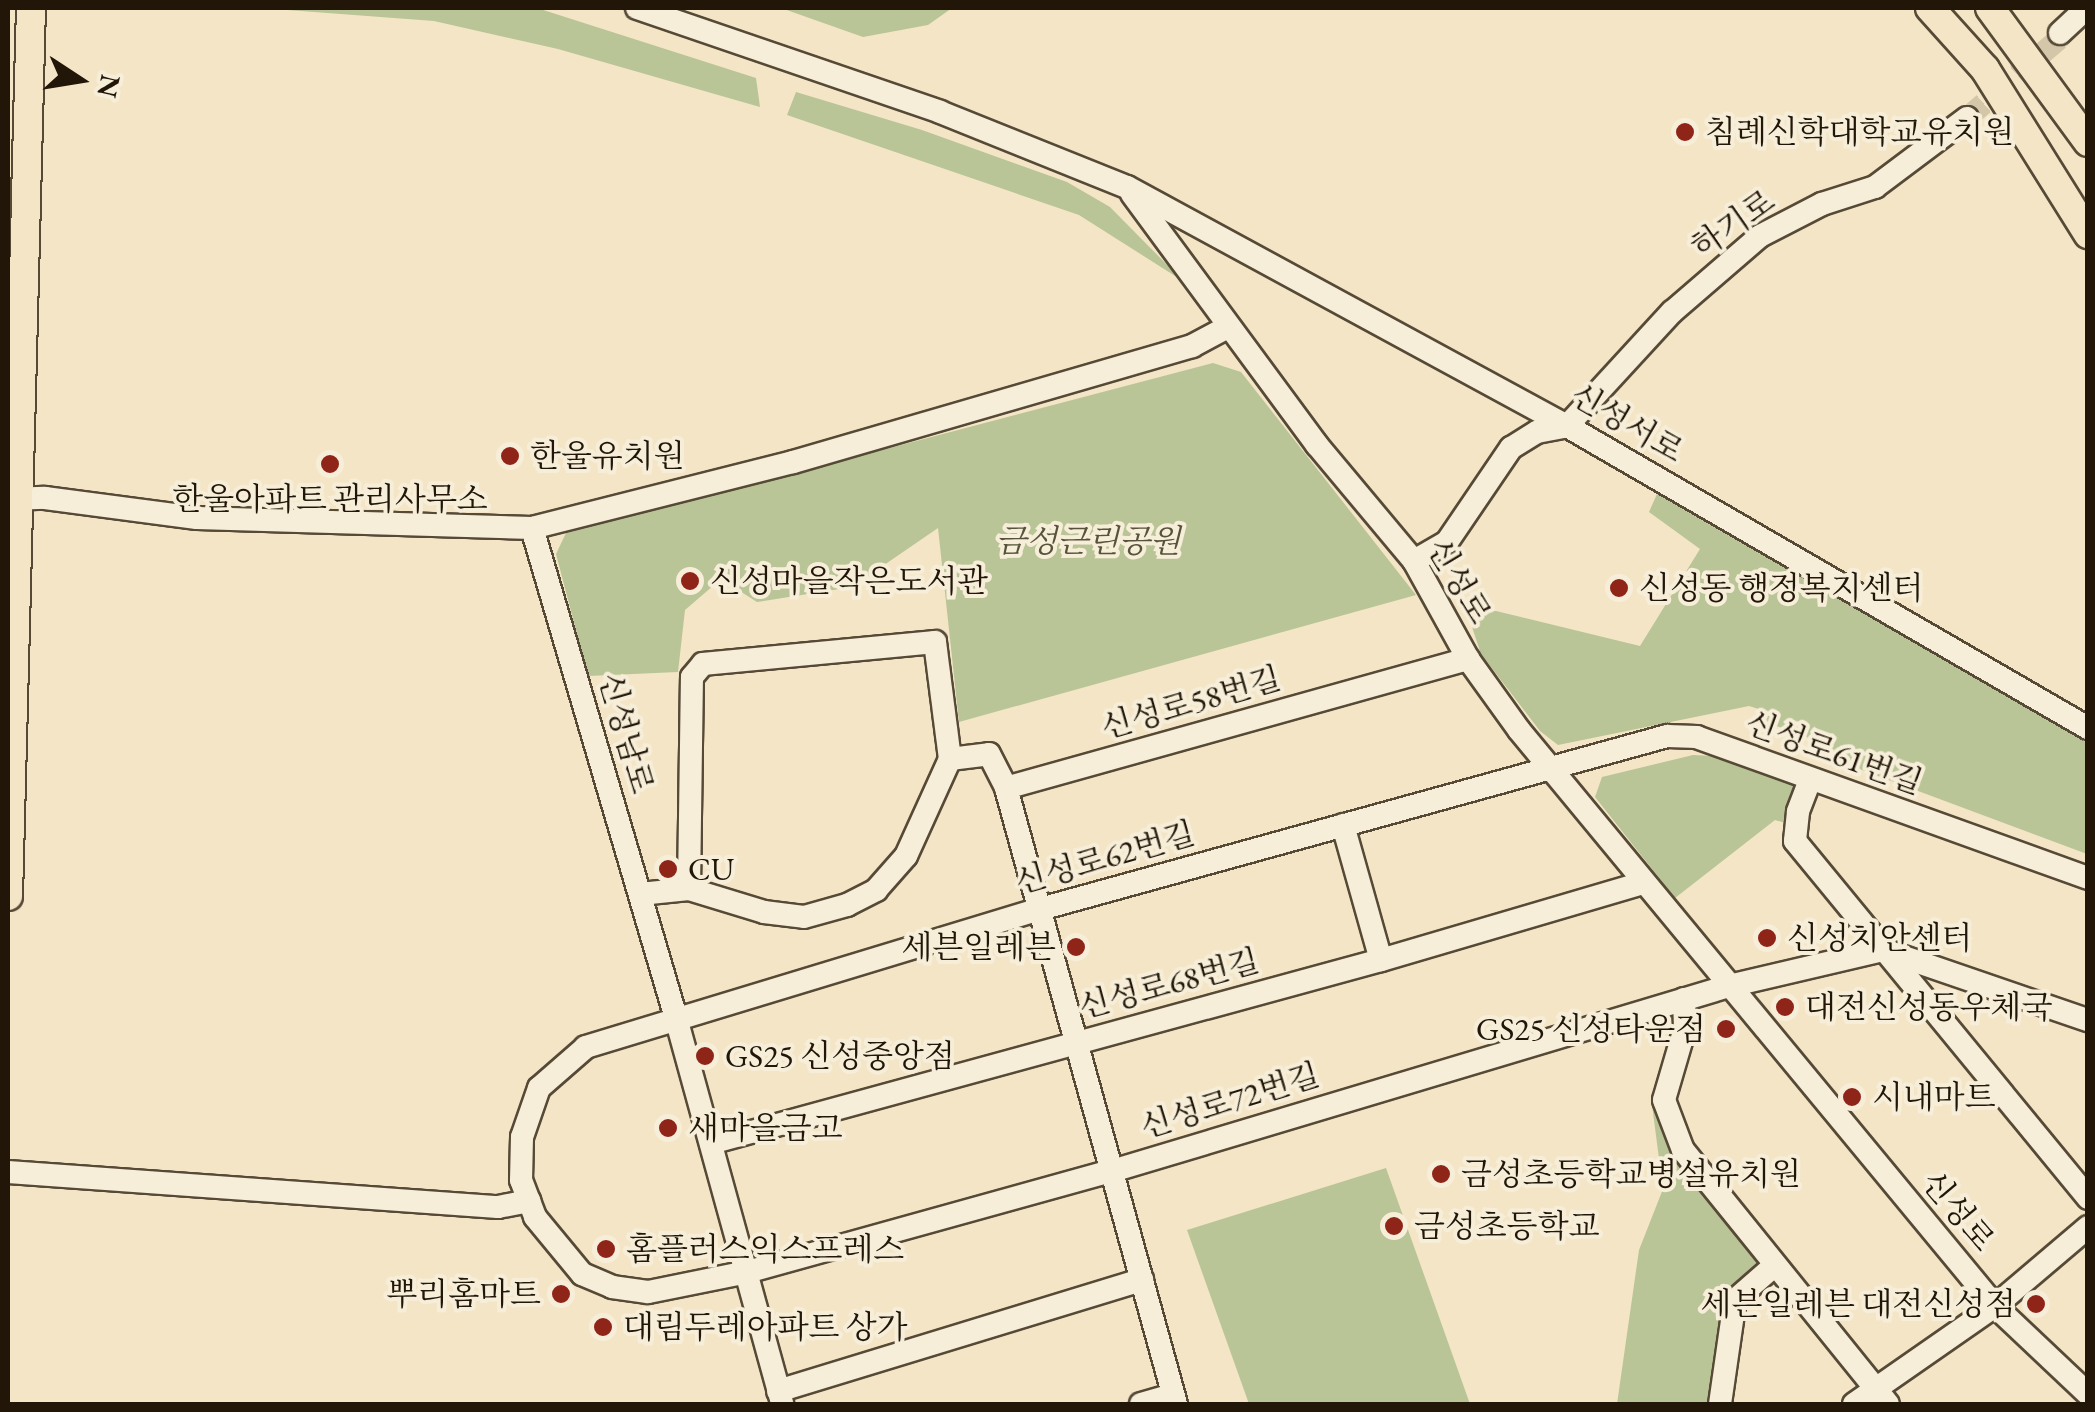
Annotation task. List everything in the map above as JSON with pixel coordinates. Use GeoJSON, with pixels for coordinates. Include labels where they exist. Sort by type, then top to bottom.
{"type":"FeatureCollection","features":[{"type":"Feature","properties":{"kind":"main road"},"geometry":{"type":"LineString","coordinates":[[8,896],[13,499],[32,8]]}},
{"type":"Feature","properties":{"kind":"main road"},"geometry":{"type":"LineString","coordinates":[[1930,8],[1985,69],[2088,234]]}},
{"type":"Feature","properties":{"kind":"main road"},"geometry":{"type":"LineString","coordinates":[[1990,8],[2088,142]]}},
{"type":"Feature","properties":{"kind":"street"},"geometry":{"type":"LineString","coordinates":[[636,8],[940,112],[1128,187]]}},
{"type":"Feature","properties":{"kind":"street"},"geometry":{"type":"LineString","coordinates":[[2060,32],[2087,8]]}},
{"type":"Feature","properties":{"kind":"street","name":"하기로"},"geometry":{"type":"LineString","coordinates":[[1567,426],[1672,312],[1760,236],[1822,204],[1875,187],[1967,118]]}},
{"type":"Feature","properties":{"kind":"street","name":"신성로"},"geometry":{"type":"LineString","coordinates":[[1128,187],[1317,446],[1414,561],[1468,660],[1519,730],[1553,766],[1642,883],[1995,1306],[2088,1394]]}},
{"type":"Feature","properties":{"kind":"street","name":"신성서로"},"geometry":{"type":"LineString","coordinates":[[1128,187],[1567,426],[2088,728]]}},
{"type":"Feature","properties":{"kind":"street"},"geometry":{"type":"LineString","coordinates":[[13,499],[44,498],[197,518],[532,528],[809,458],[1192,346],[1226,326]]}},
{"type":"Feature","properties":{"kind":"street"},"geometry":{"type":"LineString","coordinates":[[1414,561],[1447,542],[1511,448],[1537,432],[1567,426]]}},
{"type":"Feature","properties":{"kind":"street","name":"신성남로"},"geometry":{"type":"LineString","coordinates":[[532,528],[747,1272]]}},
{"type":"Feature","properties":{"kind":"street"},"geometry":{"type":"LineString","coordinates":[[640,894],[689,890],[764,912],[804,917],[847,905],[876,890],[906,856],[950,759],[934,642],[703,664],[692,677],[689,890]]}},
{"type":"Feature","properties":{"kind":"street","name":"신성로58번길"},"geometry":{"type":"LineString","coordinates":[[1006,788],[1468,660]]}},
{"type":"Feature","properties":{"kind":"street","name":"신성로61번길"},"geometry":{"type":"LineString","coordinates":[[1553,766],[1667,736],[1697,737],[2088,878]]}},
{"type":"Feature","properties":{"kind":"street"},"geometry":{"type":"LineString","coordinates":[[950,759],[989,754],[1006,788],[1175,1400],[1141,1404]]}},
{"type":"Feature","properties":{"kind":"street","name":"신성로62번길"},"geometry":{"type":"LineString","coordinates":[[676,1018],[1040,909],[1553,766]]}},
{"type":"Feature","properties":{"kind":"street"},"geometry":{"type":"LineString","coordinates":[[1810,780],[1798,812],[1795,841],[2088,1198]]}},
{"type":"Feature","properties":{"kind":"street"},"geometry":{"type":"LineString","coordinates":[[1343,825],[1381,960]]}},
{"type":"Feature","properties":{"kind":"street","name":"신성로68번길"},"geometry":{"type":"LineString","coordinates":[[711,1142],[1381,960],[1642,883]]}},
{"type":"Feature","properties":{"kind":"street"},"geometry":{"type":"LineString","coordinates":[[1883,950],[2088,1020]]}},
{"type":"Feature","properties":{"kind":"street","name":"신성로72번길"},"geometry":{"type":"LineString","coordinates":[[747,1272],[1112,1171],[1684,999],[1883,950]]}},
{"type":"Feature","properties":{"kind":"street"},"geometry":{"type":"LineString","coordinates":[[1684,999],[1685,1028],[1664,1100],[1682,1150],[1881,1396]]}},
{"type":"Feature","properties":{"kind":"street"},"geometry":{"type":"LineString","coordinates":[[676,1018],[586,1047],[539,1088],[522,1137],[521,1180],[559,1251],[582,1274],[612,1286],[648,1292],[747,1272],[780,1398],[1142,1280]]}},
{"type":"Feature","properties":{"kind":"street"},"geometry":{"type":"LineString","coordinates":[[8,1172],[498,1208],[529,1201]]}},
{"type":"Feature","properties":{"kind":"street"},"geometry":{"type":"LineString","coordinates":[[1854,1404],[1881,1396],[2088,1228]]}},
{"type":"Feature","properties":{"kind":"street"},"geometry":{"type":"LineString","coordinates":[[1720,1404],[1735,1300],[1774,1266]]}},
{"type":"Feature","properties":{"kind":"green space"},"geometry":{"type":"Polygon","coordinates":[[[261,8],[537,8],[756,78],[760,107],[558,49],[434,21],[261,8]]]}},
{"type":"Feature","properties":{"kind":"green space"},"geometry":{"type":"Polygon","coordinates":[[[781,8],[952,8],[928,25],[863,37],[781,8]]]}},
{"type":"Feature","properties":{"kind":"green space"},"geometry":{"type":"Polygon","coordinates":[[[796,92],[922,130],[1067,182],[1110,207],[1183,281],[1079,215],[787,115],[796,92]]]}},
{"type":"Feature","properties":{"kind":"green space","name":"금성근린공원"},"geometry":{"type":"Polygon","coordinates":[[[1213,363],[1241,372],[1416,595],[959,722],[938,528],[852,587],[757,602],[721,579],[685,610],[678,672],[588,676],[556,554],[566,533],[1213,363]]]}},
{"type":"Feature","properties":{"kind":"green space"},"geometry":{"type":"Polygon","coordinates":[[[1657,494],[2087,743],[2087,854],[1819,754],[1807,737],[1768,723],[1762,710],[1749,706],[1558,745],[1540,731],[1481,654],[1472,627],[1475,618],[1482,611],[1496,611],[1640,646],[1700,549],[1649,512],[1657,494]]]}},
{"type":"Feature","properties":{"kind":"green space"},"geometry":{"type":"Polygon","coordinates":[[[1693,755],[1714,756],[1801,787],[1789,824],[1775,820],[1675,898],[1595,797],[1602,777],[1693,755]]]}},
{"type":"Feature","properties":{"kind":"green space"},"geometry":{"type":"Polygon","coordinates":[[[1668,1054],[1660,1104],[1759,1258],[1758,1272],[1728,1298],[1711,1404],[1617,1404],[1639,1250],[1663,1189],[1652,1105],[1668,1054]]]}},
{"type":"Feature","properties":{"kind":"green space"},"geometry":{"type":"Polygon","coordinates":[[[1386,1168],[1470,1404],[1249,1404],[1187,1230],[1386,1168]]]}},
{"type":"Feature","properties":{"kind":"tunnel"},"geometry":{"type":"LineString","coordinates":[[1967,118],[2059,39],[2060,33]]}},
{"type":"Feature","properties":{"kind":"place","name":"침례신학대학교유치원"},"geometry":{"type":"Point","coordinates":[1685,132]}},
{"type":"Feature","properties":{"kind":"place","name":"한울유치원"},"geometry":{"type":"Point","coordinates":[510,456]}},
{"type":"Feature","properties":{"kind":"place","name":"한울아파트 관리사무소"},"geometry":{"type":"Point","coordinates":[330,464]}},
{"type":"Feature","properties":{"kind":"place","name":"신성마을작은도서관"},"geometry":{"type":"Point","coordinates":[690,581]}},
{"type":"Feature","properties":{"kind":"place","name":"신성동 행정복지센터"},"geometry":{"type":"Point","coordinates":[1619,588]}},
{"type":"Feature","properties":{"kind":"place","name":"CU"},"geometry":{"type":"Point","coordinates":[668,869]}},
{"type":"Feature","properties":{"kind":"place","name":"신성치안센터"},"geometry":{"type":"Point","coordinates":[1767,938]}},
{"type":"Feature","properties":{"kind":"place","name":"세븐일레븐"},"geometry":{"type":"Point","coordinates":[1076,947]}},
{"type":"Feature","properties":{"kind":"place","name":"대전신성동우체국"},"geometry":{"type":"Point","coordinates":[1785,1007]}},
{"type":"Feature","properties":{"kind":"place","name":"GS25 신성타운점"},"geometry":{"type":"Point","coordinates":[1726,1029]}},
{"type":"Feature","properties":{"kind":"place","name":"GS25 신성중앙점"},"geometry":{"type":"Point","coordinates":[705,1056]}},
{"type":"Feature","properties":{"kind":"place","name":"시내마트"},"geometry":{"type":"Point","coordinates":[1852,1097]}},
{"type":"Feature","properties":{"kind":"place","name":"새마을금고"},"geometry":{"type":"Point","coordinates":[668,1128]}},
{"type":"Feature","properties":{"kind":"place","name":"금성초등학교병설유치원"},"geometry":{"type":"Point","coordinates":[1441,1174]}},
{"type":"Feature","properties":{"kind":"place","name":"금성초등학교"},"geometry":{"type":"Point","coordinates":[1394,1226]}},
{"type":"Feature","properties":{"kind":"place","name":"홈플러스익스프레스"},"geometry":{"type":"Point","coordinates":[606,1249]}},
{"type":"Feature","properties":{"kind":"place","name":"뿌리홈마트"},"geometry":{"type":"Point","coordinates":[561,1294]}},
{"type":"Feature","properties":{"kind":"place","name":"세븐일레븐 대전신성점"},"geometry":{"type":"Point","coordinates":[2036,1304]}},
{"type":"Feature","properties":{"kind":"place","name":"대림두레아파트 상가"},"geometry":{"type":"Point","coordinates":[603,1327]}}]}
